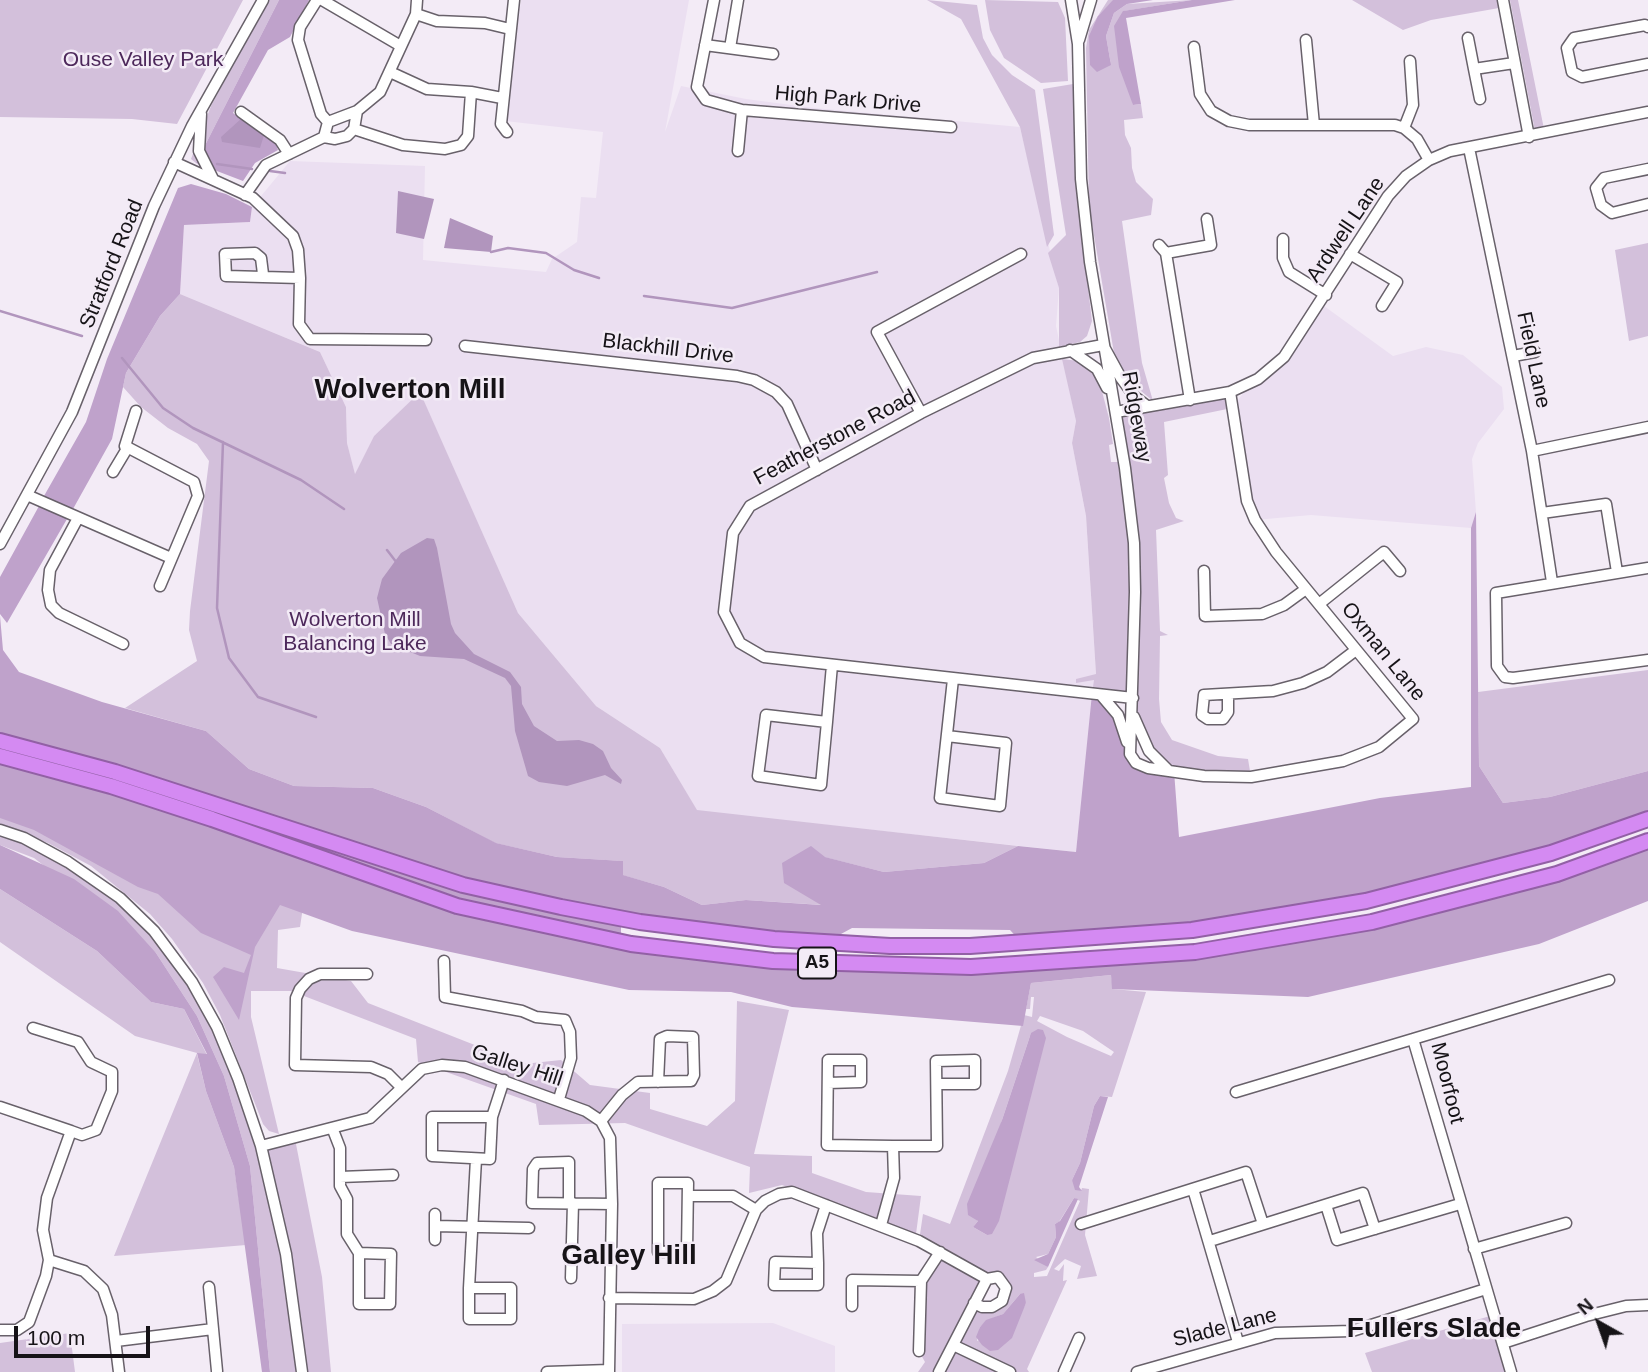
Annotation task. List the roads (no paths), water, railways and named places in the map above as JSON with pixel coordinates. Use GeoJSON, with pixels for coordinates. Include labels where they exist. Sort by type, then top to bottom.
{"type":"FeatureCollection","features":[{"type":"Feature","properties":{"kind":"highway","name":"A5"},"geometry":{"type":"LineString","coordinates":[[0,741],[115,772],[463,885],[640,922],[774,940],[879,946],[1034,943],[1219,926],[1366,901],[1551,853],[1648,819]]}},
{"type":"Feature","properties":{"kind":"highway","name":"A5"},"geometry":{"type":"LineString","coordinates":[[0,756],[111,786],[212,819],[457,906],[631,944],[773,961],[971,967],[1195,952],[1372,922],[1557,874],[1648,841]]}},
{"type":"Feature","properties":{"kind":"street","name":"Stratford Road"},"geometry":{"type":"LineString","coordinates":[[0,544],[72,412],[174,162],[263,0]]}},
{"type":"Feature","properties":{"kind":"street"},"geometry":{"type":"LineString","coordinates":[[328,121],[321,114],[298,40],[300,27],[319,0],[400,45]]}},
{"type":"Feature","properties":{"kind":"street"},"geometry":{"type":"LineString","coordinates":[[328,121],[357,111],[380,92],[416,14],[417,0]]}},
{"type":"Feature","properties":{"kind":"street"},"geometry":{"type":"LineString","coordinates":[[507,132],[501,124],[502,98],[514,0]]}},
{"type":"Feature","properties":{"kind":"street","name":"High Park Drive"},"geometry":{"type":"LineString","coordinates":[[714,0],[696,87],[706,100],[743,110],[951,127]]}},
{"type":"Feature","properties":{"kind":"street"},"geometry":{"type":"LineString","coordinates":[[730,48],[738,0]]}},
{"type":"Feature","properties":{"kind":"street","name":"Ridgeway"},"geometry":{"type":"LineString","coordinates":[[1071,0],[1079,44],[1081,179],[1103,345],[1125,468],[1136,592],[1129,749]]}},
{"type":"Feature","properties":{"kind":"street","name":"Ridgeway"},"geometry":{"type":"LineString","coordinates":[[1079,44],[1091,0]]}},
{"type":"Feature","properties":{"kind":"street"},"geometry":{"type":"LineString","coordinates":[[1503,0],[1529,137]]}},
{"type":"Feature","properties":{"kind":"street"},"geometry":{"type":"LineString","coordinates":[[416,14],[437,20],[485,23],[510,29]]}},
{"type":"Feature","properties":{"kind":"street"},"geometry":{"type":"LineString","coordinates":[[1648,27],[1644,24],[1574,38],[1567,48],[1572,72],[1582,77],[1648,64]]}},
{"type":"Feature","properties":{"kind":"street"},"geometry":{"type":"LineString","coordinates":[[1468,38],[1480,99]]}},
{"type":"Feature","properties":{"kind":"street"},"geometry":{"type":"LineString","coordinates":[[1306,40],[1314,125]]}},
{"type":"Feature","properties":{"kind":"street"},"geometry":{"type":"LineString","coordinates":[[705,45],[773,54]]}},
{"type":"Feature","properties":{"kind":"street"},"geometry":{"type":"LineString","coordinates":[[1194,47],[1200,94],[1211,111],[1229,121],[1249,125],[1395,125],[1404,128],[1417,139],[1429,160]]}},
{"type":"Feature","properties":{"kind":"street"},"geometry":{"type":"LineString","coordinates":[[1404,128],[1413,105],[1410,61]]}},
{"type":"Feature","properties":{"kind":"street"},"geometry":{"type":"LineString","coordinates":[[1474,69],[1514,62]]}},
{"type":"Feature","properties":{"kind":"street"},"geometry":{"type":"LineString","coordinates":[[390,72],[427,89],[471,92],[502,98]]}},
{"type":"Feature","properties":{"kind":"street"},"geometry":{"type":"LineString","coordinates":[[245,195],[266,165],[324,137],[335,139],[354,129],[403,145],[445,149],[461,145],[468,136],[471,92]]}},
{"type":"Feature","properties":{"kind":"street"},"geometry":{"type":"LineString","coordinates":[[201,110],[199,150],[212,179]]}},
{"type":"Feature","properties":{"kind":"street","name":"High Park Drive"},"geometry":{"type":"LineString","coordinates":[[738,151],[743,110]]}},
{"type":"Feature","properties":{"kind":"street"},"geometry":{"type":"LineString","coordinates":[[354,129],[357,111]]}},
{"type":"Feature","properties":{"kind":"street"},"geometry":{"type":"LineString","coordinates":[[241,112],[280,140],[289,154]]}},
{"type":"Feature","properties":{"kind":"street","name":"Ardwell Lane"},"geometry":{"type":"LineString","coordinates":[[1115,412],[1230,392],[1258,379],[1284,357],[1388,196],[1406,176],[1429,160],[1469,148],[1648,112]]}},
{"type":"Feature","properties":{"kind":"street"},"geometry":{"type":"LineString","coordinates":[[324,137],[328,121]]}},
{"type":"Feature","properties":{"kind":"street","name":"Field Lane"},"geometry":{"type":"LineString","coordinates":[[1469,148],[1532,452],[1552,582]]}},
{"type":"Feature","properties":{"kind":"street"},"geometry":{"type":"LineString","coordinates":[[174,162],[245,195],[271,212],[293,236],[298,250],[300,278],[299,324],[310,339],[426,340]]}},
{"type":"Feature","properties":{"kind":"street"},"geometry":{"type":"LineString","coordinates":[[1648,169],[1604,178],[1596,188],[1601,205],[1612,213],[1648,204]]}},
{"type":"Feature","properties":{"kind":"street"},"geometry":{"type":"LineString","coordinates":[[1190,400],[1163,249],[1211,245],[1207,219]]}},
{"type":"Feature","properties":{"kind":"street"},"geometry":{"type":"LineString","coordinates":[[1283,240],[1283,258],[1289,272],[1326,295]]}},
{"type":"Feature","properties":{"kind":"street"},"geometry":{"type":"LineString","coordinates":[[921,413],[877,332],[1021,254]]}},
{"type":"Feature","properties":{"kind":"street"},"geometry":{"type":"LineString","coordinates":[[1350,254],[1400,278],[1382,306]]}},
{"type":"Feature","properties":{"kind":"street"},"geometry":{"type":"LineString","coordinates":[[263,274],[300,278]]}},
{"type":"Feature","properties":{"kind":"street"},"geometry":{"type":"LineString","coordinates":[[1103,345],[1128,387],[1147,406]]}},
{"type":"Feature","properties":{"kind":"street","name":"Featherstone Road"},"geometry":{"type":"LineString","coordinates":[[1103,345],[1033,358],[921,413],[750,506],[733,533],[724,612],[740,643],[764,657],[1133,698]]}},
{"type":"Feature","properties":{"kind":"street","name":"Blackhill Drive"},"geometry":{"type":"LineString","coordinates":[[465,346],[730,375],[754,380],[776,392],[787,404],[817,470]]}},
{"type":"Feature","properties":{"kind":"street"},"geometry":{"type":"LineString","coordinates":[[1069,350],[1087,360],[1101,375],[1115,412]]}},
{"type":"Feature","properties":{"kind":"street"},"geometry":{"type":"LineString","coordinates":[[1513,356],[1535,352]]}},
{"type":"Feature","properties":{"kind":"street","name":"Oxman Lane"},"geometry":{"type":"LineString","coordinates":[[1168,770],[1204,776],[1251,777],[1343,761],[1379,747],[1413,719],[1306,589],[1255,520],[1247,501],[1230,392]]}},
{"type":"Feature","properties":{"kind":"street"},"geometry":{"type":"LineString","coordinates":[[136,411],[125,446],[194,482],[198,496],[159,586]]}},
{"type":"Feature","properties":{"kind":"street"},"geometry":{"type":"LineString","coordinates":[[1532,452],[1648,427]]}},
{"type":"Feature","properties":{"kind":"street"},"geometry":{"type":"LineString","coordinates":[[113,472],[128,447]]}},
{"type":"Feature","properties":{"kind":"street"},"geometry":{"type":"LineString","coordinates":[[27,495],[171,558]]}},
{"type":"Feature","properties":{"kind":"street"},"geometry":{"type":"LineString","coordinates":[[1542,513],[1606,504],[1617,572]]}},
{"type":"Feature","properties":{"kind":"street"},"geometry":{"type":"LineString","coordinates":[[78,517],[50,570],[48,590],[51,605],[60,613],[123,644]]}},
{"type":"Feature","properties":{"kind":"street"},"geometry":{"type":"LineString","coordinates":[[1319,604],[1384,552],[1400,571]]}},
{"type":"Feature","properties":{"kind":"street"},"geometry":{"type":"LineString","coordinates":[[1648,568],[1496,593],[1497,666],[1500,673],[1513,678],[1648,660]]}},
{"type":"Feature","properties":{"kind":"street"},"geometry":{"type":"LineString","coordinates":[[1203,571],[1205,616],[1262,614],[1284,605],[1306,589]]}},
{"type":"Feature","properties":{"kind":"street"},"geometry":{"type":"LineString","coordinates":[[1227,694],[1273,691],[1303,683],[1327,672],[1356,650]]}},
{"type":"Feature","properties":{"kind":"street"},"geometry":{"type":"LineString","coordinates":[[827,722],[766,715],[758,776],[821,785],[827,722],[832,665]]}},
{"type":"Feature","properties":{"kind":"street"},"geometry":{"type":"LineString","coordinates":[[947,736],[1006,743],[1000,806],[940,798],[953,680]]}},
{"type":"Feature","properties":{"kind":"street"},"geometry":{"type":"LineString","coordinates":[[1101,695],[1118,715],[1129,749],[1142,766],[1168,770]]}},
{"type":"Feature","properties":{"kind":"street"},"geometry":{"type":"LineString","coordinates":[[1132,713],[1149,751],[1168,770]]}},
{"type":"Feature","properties":{"kind":"street"},"geometry":{"type":"LineString","coordinates":[[0,830],[24,838],[68,862],[120,898],[155,931],[192,982],[217,1027],[251,1112],[261,1146],[286,1254],[302,1371]]}},
{"type":"Feature","properties":{"kind":"street"},"geometry":{"type":"LineString","coordinates":[[444,961],[445,997],[522,1011],[536,1017],[565,1020],[570,1032],[571,1058],[559,1099]]}},
{"type":"Feature","properties":{"kind":"street"},"geometry":{"type":"LineString","coordinates":[[368,974],[320,974],[309,979],[300,989],[296,998],[295,1065],[371,1067],[388,1073],[401,1087]]}},
{"type":"Feature","properties":{"kind":"street","name":"Moorfoot"},"geometry":{"type":"LineString","coordinates":[[1511,1372],[1413,1039],[1609,980]]}},
{"type":"Feature","properties":{"kind":"street"},"geometry":{"type":"LineString","coordinates":[[0,1107],[82,1135],[96,1130],[111,1091],[112,1072],[91,1062],[78,1042],[33,1028]]}},
{"type":"Feature","properties":{"kind":"street"},"geometry":{"type":"LineString","coordinates":[[547,1372],[608,1371],[612,1204],[610,1139],[601,1121],[633,1084],[691,1081],[694,1075],[693,1037],[667,1036],[660,1039],[658,1082]]}},
{"type":"Feature","properties":{"kind":"street"},"geometry":{"type":"LineString","coordinates":[[1236,1092],[1413,1039]]}},
{"type":"Feature","properties":{"kind":"street"},"geometry":{"type":"LineString","coordinates":[[828,1083],[827,1145],[893,1146],[937,1146],[936,1061],[975,1060],[975,1084],[937,1084]]}},
{"type":"Feature","properties":{"kind":"street","name":"Galley Hill"},"geometry":{"type":"LineString","coordinates":[[261,1146],[333,1130],[370,1118],[422,1069],[442,1065],[465,1067],[559,1099],[601,1121]]}},
{"type":"Feature","properties":{"kind":"street"},"geometry":{"type":"LineString","coordinates":[[492,1117],[432,1117],[432,1156],[490,1159],[492,1117],[504,1080]]}},
{"type":"Feature","properties":{"kind":"street"},"geometry":{"type":"LineString","coordinates":[[333,1130],[340,1148],[340,1186],[346,1199],[346,1234],[359,1254],[359,1304],[390,1304],[391,1254],[359,1254]]}},
{"type":"Feature","properties":{"kind":"street"},"geometry":{"type":"LineString","coordinates":[[0,1330],[17,1330],[29,1322],[49,1260],[43,1230],[47,1199],[71,1131]]}},
{"type":"Feature","properties":{"kind":"street"},"geometry":{"type":"LineString","coordinates":[[881,1225],[894,1178],[893,1146]]}},
{"type":"Feature","properties":{"kind":"street"},"geometry":{"type":"LineString","coordinates":[[470,1288],[511,1288],[511,1319],[469,1318],[470,1288],[476,1159]]}},
{"type":"Feature","properties":{"kind":"street"},"geometry":{"type":"LineString","coordinates":[[571,1278],[571,1203],[569,1163],[537,1163],[533,1169],[532,1203],[571,1203],[612,1204]]}},
{"type":"Feature","properties":{"kind":"street"},"geometry":{"type":"LineString","coordinates":[[1082,1224],[1246,1172],[1263,1224]]}},
{"type":"Feature","properties":{"kind":"street"},"geometry":{"type":"LineString","coordinates":[[340,1177],[393,1175]]}},
{"type":"Feature","properties":{"kind":"street"},"geometry":{"type":"LineString","coordinates":[[658,1183],[688,1183],[689,1196],[687,1251],[657,1252],[658,1183]]}},
{"type":"Feature","properties":{"kind":"street"},"geometry":{"type":"LineString","coordinates":[[1193,1189],[1238,1342]]}},
{"type":"Feature","properties":{"kind":"street"},"geometry":{"type":"LineString","coordinates":[[609,1298],[694,1299],[713,1291],[726,1281],[756,1210],[772,1197],[792,1192],[881,1225],[940,1252],[987,1279],[998,1277],[1006,1288],[1002,1301],[992,1307],[974,1303]]}},
{"type":"Feature","properties":{"kind":"street"},"geometry":{"type":"LineString","coordinates":[[1210,1241],[1363,1193],[1374,1229]]}},
{"type":"Feature","properties":{"kind":"street"},"geometry":{"type":"LineString","coordinates":[[689,1196],[733,1196],[756,1210]]}},
{"type":"Feature","properties":{"kind":"street"},"geometry":{"type":"LineString","coordinates":[[1326,1205],[1337,1240],[1460,1204]]}},
{"type":"Feature","properties":{"kind":"street"},"geometry":{"type":"LineString","coordinates":[[818,1263],[775,1262],[774,1285],[818,1285],[818,1263],[817,1233],[827,1205]]}},
{"type":"Feature","properties":{"kind":"street"},"geometry":{"type":"LineString","coordinates":[[435,1214],[435,1240]]}},
{"type":"Feature","properties":{"kind":"street"},"geometry":{"type":"LineString","coordinates":[[1474,1250],[1566,1223]]}},
{"type":"Feature","properties":{"kind":"street"},"geometry":{"type":"LineString","coordinates":[[435,1226],[529,1228]]}},
{"type":"Feature","properties":{"kind":"street"},"geometry":{"type":"LineString","coordinates":[[919,1351],[921,1281],[940,1252]]}},
{"type":"Feature","properties":{"kind":"street"},"geometry":{"type":"LineString","coordinates":[[49,1260],[84,1271],[94,1278],[110,1306],[119,1372]]}},
{"type":"Feature","properties":{"kind":"street"},"geometry":{"type":"LineString","coordinates":[[939,1372],[987,1279]]}},
{"type":"Feature","properties":{"kind":"street"},"geometry":{"type":"LineString","coordinates":[[852,1306],[852,1280],[921,1281]]}},
{"type":"Feature","properties":{"kind":"street"},"geometry":{"type":"LineString","coordinates":[[209,1287],[217,1371]]}},
{"type":"Feature","properties":{"kind":"street","name":"Slade Lane"},"geometry":{"type":"LineString","coordinates":[[1137,1372],[1238,1342],[1292,1331],[1352,1331],[1486,1289]]}},
{"type":"Feature","properties":{"kind":"street"},"geometry":{"type":"LineString","coordinates":[[1503,1343],[1586,1316],[1626,1306],[1648,1305]]}},
{"type":"Feature","properties":{"kind":"street"},"geometry":{"type":"LineString","coordinates":[[116,1341],[213,1329]]}},
{"type":"Feature","properties":{"kind":"street"},"geometry":{"type":"LineString","coordinates":[[1064,1372],[1079,1338]]}},
{"type":"Feature","properties":{"kind":"street"},"geometry":{"type":"LineString","coordinates":[[953,1345],[1010,1372]]}},
{"type":"Feature","properties":{"kind":"waterway"},"geometry":{"type":"LineString","coordinates":[[217,164],[252,169]]}},
{"type":"Feature","properties":{"kind":"waterway"},"geometry":{"type":"LineString","coordinates":[[270,171],[285,173]]}},
{"type":"Feature","properties":{"kind":"waterway"},"geometry":{"type":"LineString","coordinates":[[491,252],[508,248],[546,253],[574,270],[599,278]]}},
{"type":"Feature","properties":{"kind":"waterway"},"geometry":{"type":"LineString","coordinates":[[644,296],[732,308],[877,272]]}},
{"type":"Feature","properties":{"kind":"waterway"},"geometry":{"type":"LineString","coordinates":[[0,311],[82,336]]}},
{"type":"Feature","properties":{"kind":"waterway"},"geometry":{"type":"LineString","coordinates":[[122,358],[163,408],[193,428],[301,480],[344,509]]}},
{"type":"Feature","properties":{"kind":"waterway"},"geometry":{"type":"LineString","coordinates":[[223,442],[217,608],[229,658],[258,697],[316,717]]}},
{"type":"Feature","properties":{"kind":"waterway"},"geometry":{"type":"LineString","coordinates":[[387,550],[397,563]]}},
{"type":"Feature","properties":{"kind":"district","name":"Wolverton Mill"},"geometry":{"type":"Point","coordinates":[410,390]}},
{"type":"Feature","properties":{"kind":"district","name":"Galley Hill"},"geometry":{"type":"Point","coordinates":[629,1256]}},
{"type":"Feature","properties":{"kind":"district","name":"Fullers Slade"},"geometry":{"type":"Point","coordinates":[1434,1329]}},
{"type":"Feature","properties":{"kind":"park label","name":"Ouse Valley Park"},"geometry":{"type":"Point","coordinates":[143,60]}},
{"type":"Feature","properties":{"kind":"park label","name":"Wolverton Mill Balancing Lake"},"geometry":{"type":"Point","coordinates":[355,632]}}]}
